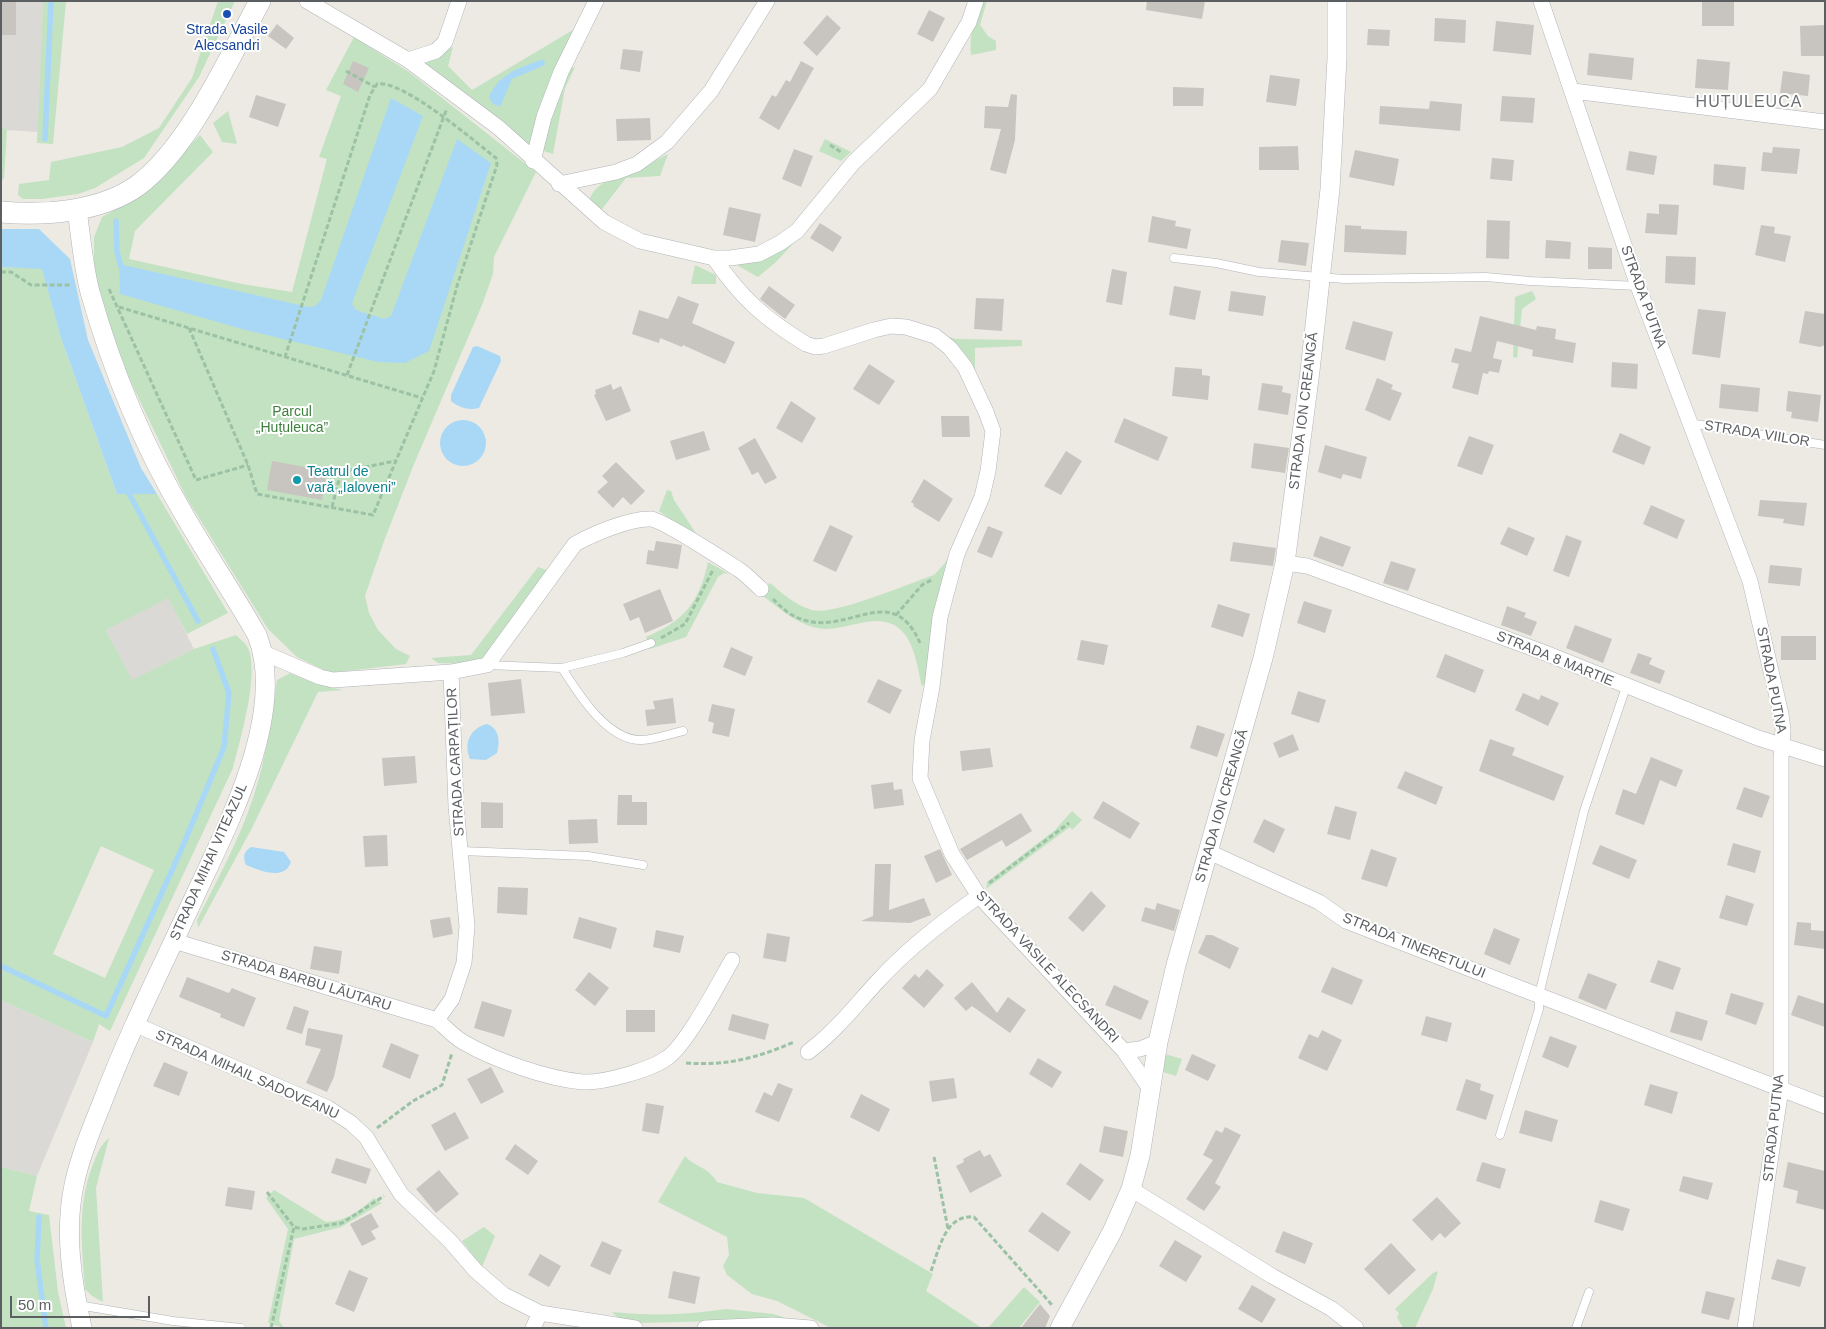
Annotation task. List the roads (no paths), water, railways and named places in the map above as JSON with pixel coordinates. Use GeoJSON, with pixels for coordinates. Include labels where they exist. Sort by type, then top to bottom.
{"type":"FeatureCollection","features":[{"type":"Feature","properties":{"kind":"main road"},"geometry":{"type":"LineString","coordinates":[[1,212],[48,213],[77,210],[135,187],[150,176],[191,123],[260,1]]}},
{"type":"Feature","properties":{"kind":"street"},"geometry":{"type":"LineString","coordinates":[[307,1],[408,60],[499,128],[558,184],[604,222],[640,241],[714,258],[759,254],[797,231],[853,163],[930,89],[965,29],[976,1]]}},
{"type":"Feature","properties":{"kind":"street"},"geometry":{"type":"LineString","coordinates":[[408,60],[436,51],[445,42],[459,1]]}},
{"type":"Feature","properties":{"kind":"street"},"geometry":{"type":"LineString","coordinates":[[533,161],[544,118],[561,72],[596,1]]}},
{"type":"Feature","properties":{"kind":"street"},"geometry":{"type":"LineString","coordinates":[[558,184],[616,172],[637,164],[655,153],[679,131],[711,91],[767,1]]}},
{"type":"Feature","properties":{"kind":"street","name":"STRADA ION CREANGĂ"},"geometry":{"type":"LineString","coordinates":[[1062,1323],[1112,1232],[1131,1189],[1140,1156],[1158,1042],[1176,965],[1210,852],[1263,656],[1285,563],[1321,278],[1331,180],[1338,58],[1337,1]]}},
{"type":"Feature","properties":{"kind":"street","name":"STRADA PUTNA"},"geometry":{"type":"LineString","coordinates":[[1541,1],[1638,286],[1750,581],[1781,714],[1783,746],[1781,759],[1780,1089],[1768,1187],[1745,1328]]}},
{"type":"Feature","properties":{"kind":"street"},"geometry":{"type":"LineString","coordinates":[[1573,91],[1822,122]]}},
{"type":"Feature","properties":{"kind":"street","name":"STRADA MIHAI VITEAZUL"},"geometry":{"type":"LineString","coordinates":[[77,210],[91,292],[113,362],[155,461],[186,518],[258,635],[264,652],[266,670],[264,701],[256,750],[225,832],[134,1024],[86,1143],[74,1184],[69,1232],[77,1305],[82,1328]]}},
{"type":"Feature","properties":{"kind":"street","name":"STRADA VASILE ALECSANDRI"},"geometry":{"type":"LineString","coordinates":[[714,258],[727,277],[754,308],[806,344],[815,347],[824,346],[874,330],[906,327],[934,336],[950,348],[964,367],[993,431],[982,497],[953,568],[940,617],[932,687],[922,740],[920,778],[952,854],[977,893],[1124,1051],[1150,1089]]}},
{"type":"Feature","properties":{"kind":"street"},"geometry":{"type":"LineString","coordinates":[[487,665],[575,544],[624,524],[652,519],[739,569],[761,589]]}},
{"type":"Feature","properties":{"kind":"street","name":"STRADA 8 MARTIE"},"geometry":{"type":"LineString","coordinates":[[1285,563],[1307,566],[1449,617],[1540,651],[1626,687],[1783,746],[1825,759]]}},
{"type":"Feature","properties":{"kind":"street","name":"STRADA CARPAȚILOR"},"geometry":{"type":"LineString","coordinates":[[264,652],[320,677],[333,680],[451,672],[487,665]]}},
{"type":"Feature","properties":{"kind":"street","name":"STRADA CARPAȚILOR"},"geometry":{"type":"LineString","coordinates":[[451,672],[456,806],[461,851]]}},
{"type":"Feature","properties":{"kind":"street"},"geometry":{"type":"LineString","coordinates":[[437,1020],[452,999],[464,963],[467,926],[461,851]]}},
{"type":"Feature","properties":{"kind":"street","name":"STRADA TINERETULUI"},"geometry":{"type":"LineString","coordinates":[[1210,852],[1319,902],[1346,920],[1825,1106]]}},
{"type":"Feature","properties":{"kind":"street"},"geometry":{"type":"LineString","coordinates":[[803,1046],[830,1036],[878,981],[913,947],[977,893]]}},
{"type":"Feature","properties":{"kind":"street","name":"STRADA BARBU LĂUTARU"},"geometry":{"type":"LineString","coordinates":[[174,941],[437,1020],[458,1039],[502,1059],[575,1081],[586,1082],[637,1071],[666,1059],[679,1047],[732,960]]}},
{"type":"Feature","properties":{"kind":"street","name":"STRADA MIHAIL SADOVEANU"},"geometry":{"type":"LineString","coordinates":[[134,1024],[328,1108],[351,1123],[366,1137],[397,1188],[476,1271],[504,1295],[540,1313],[635,1328]]}},
{"type":"Feature","properties":{"kind":"street"},"geometry":{"type":"LineString","coordinates":[[1124,1051],[1140,1049],[1158,1042]]}},
{"type":"Feature","properties":{"kind":"street"},"geometry":{"type":"LineString","coordinates":[[1131,1189],[1272,1276],[1332,1309],[1356,1328]]}},
{"type":"Feature","properties":{"kind":"street"},"geometry":{"type":"LineString","coordinates":[[533,1328],[540,1313]]}},
{"type":"Feature","properties":{"kind":"street"},"geometry":{"type":"LineString","coordinates":[[705,1328],[773,1325],[811,1328]]}},
{"type":"Feature","properties":{"kind":"lane"},"geometry":{"type":"LineString","coordinates":[[1174,258],[1216,263],[1259,272],[1321,278],[1486,277],[1638,286]]}},
{"type":"Feature","properties":{"kind":"lane","name":"STRADA VIILOR"},"geometry":{"type":"LineString","coordinates":[[1689,423],[1825,445]]}},
{"type":"Feature","properties":{"kind":"lane","name":"STRADA CARPAȚILOR"},"geometry":{"type":"LineString","coordinates":[[487,665],[562,668],[623,653],[651,643]]}},
{"type":"Feature","properties":{"kind":"lane"},"geometry":{"type":"LineString","coordinates":[[562,668],[591,711],[619,733],[632,739],[642,740],[683,731]]}},
{"type":"Feature","properties":{"kind":"lane"},"geometry":{"type":"LineString","coordinates":[[1500,1135],[1539,1009],[1539,995],[1584,811],[1626,687]]}},
{"type":"Feature","properties":{"kind":"lane"},"geometry":{"type":"LineString","coordinates":[[461,851],[588,856],[643,865]]}},
{"type":"Feature","properties":{"kind":"lane"},"geometry":{"type":"LineString","coordinates":[[1576,1328],[1589,1292]]}},
{"type":"Feature","properties":{"kind":"lane"},"geometry":{"type":"LineString","coordinates":[[77,1305],[173,1321],[242,1328]]}},
{"type":"Feature","properties":{"kind":"water"},"geometry":{"type":"Polygon","coordinates":[[[544,59],[545,65],[512,79],[500,107],[492,103],[489,97],[499,82],[519,68],[544,59]]]}},
{"type":"Feature","properties":{"kind":"water"},"geometry":{"type":"Polygon","coordinates":[[[391,98],[423,116],[354,298],[352,304],[356,310],[384,319],[391,316],[457,139],[491,163],[429,351],[405,363],[378,362],[242,329],[120,294],[119,264],[308,307],[315,306],[321,300],[391,98]]]}},
{"type":"Feature","properties":{"kind":"water"},"geometry":{"type":"Polygon","coordinates":[[[1,229],[39,229],[70,259],[88,340],[141,468],[157,494],[117,494],[61,338],[42,269],[1,267],[1,229]]]}},
{"type":"Feature","properties":{"kind":"water"},"geometry":{"type":"Polygon","coordinates":[[[477,346],[500,356],[501,361],[479,408],[468,409],[460,407],[451,401],[451,395],[473,347],[477,346]]]}},
{"type":"Feature","properties":{"kind":"water"},"geometry":{"type":"Polygon","coordinates":[[[459,420],[467,420],[476,424],[482,430],[486,443],[482,456],[476,462],[467,466],[459,466],[450,462],[444,456],[440,447],[440,439],[444,430],[450,424],[459,420]]]}},
{"type":"Feature","properties":{"kind":"water"},"geometry":{"type":"Polygon","coordinates":[[[487,724],[497,732],[499,745],[497,753],[486,760],[470,759],[467,747],[470,737],[473,732],[487,724]]]}},
{"type":"Feature","properties":{"kind":"water"},"geometry":{"type":"Polygon","coordinates":[[[251,847],[284,852],[291,862],[288,868],[278,873],[265,872],[246,865],[245,853],[251,847]]]}},
{"type":"Feature","properties":{"kind":"waterway"},"geometry":{"type":"LineString","coordinates":[[45,139],[51,1]]}},
{"type":"Feature","properties":{"kind":"waterway"},"geometry":{"type":"LineString","coordinates":[[116,221],[117,252],[122,270]]}},
{"type":"Feature","properties":{"kind":"waterway"},"geometry":{"type":"LineString","coordinates":[[126,488],[198,621]]}},
{"type":"Feature","properties":{"kind":"waterway"},"geometry":{"type":"LineString","coordinates":[[1,966],[106,1016],[182,848],[224,747],[229,693],[213,649]]}},
{"type":"Feature","properties":{"kind":"waterway"},"geometry":{"type":"LineString","coordinates":[[39,1217],[37,1260],[46,1328]]}},
{"type":"Feature","properties":{"kind":"place","name":"Strada Vasile Alecsandri"},"geometry":{"type":"Point","coordinates":[227,14]}},
{"type":"Feature","properties":{"kind":"place","name":"Teatrul de vară „Ialoveni”"},"geometry":{"type":"Point","coordinates":[297,480]}},
{"type":"Feature","properties":{"kind":"district","name":"HUȚULEUCA"},"geometry":{"type":"Point","coordinates":[1749,103]}},
{"type":"Feature","properties":{"kind":"park label","name":"Parcul „Huțuleuca”"},"geometry":{"type":"Point","coordinates":[292,420]}}]}
